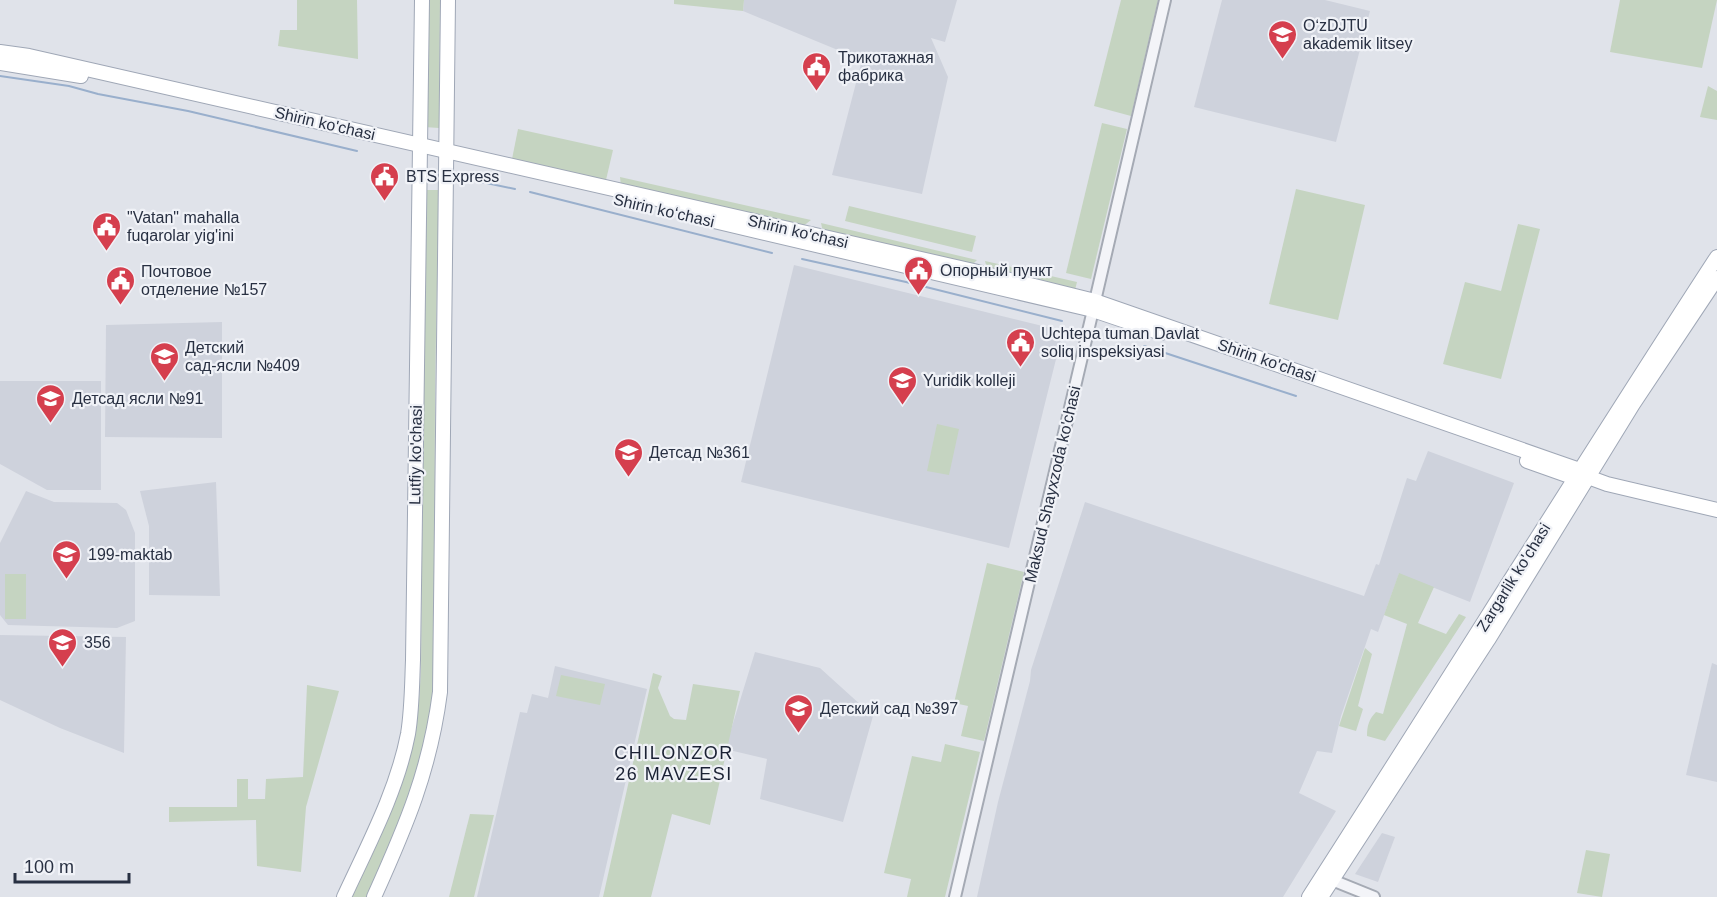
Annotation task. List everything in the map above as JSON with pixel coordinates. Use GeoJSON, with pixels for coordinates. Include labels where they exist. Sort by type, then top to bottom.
{"type":"FeatureCollection","features":[{"type":"Feature","properties":{"kind":"main road","name":"Lutfiy ko'chasi"},"geometry":{"type":"LineString","coordinates":[[344,897],[396,777],[408,734],[410,713],[413,660],[418,148],[422,0]]}},
{"type":"Feature","properties":{"kind":"main road","name":"Lutfiy ko'chasi"},"geometry":{"type":"LineString","coordinates":[[374,897],[423,779],[434,736],[440,692],[448,0]]}},
{"type":"Feature","properties":{"kind":"main road","name":"Shirin ko'chasi"},"geometry":{"type":"LineString","coordinates":[[0,52],[29,56],[418,148]]}},
{"type":"Feature","properties":{"kind":"main road","name":"Shirin ko'chasi"},"geometry":{"type":"LineString","coordinates":[[0,63],[85,77],[418,148],[1094,305],[1372,405],[1581,475],[1628,490],[1717,510]]}},
{"type":"Feature","properties":{"kind":"main road","name":"Zargarlik ko'chasi"},"geometry":{"type":"LineString","coordinates":[[1309,897],[1581,475],[1717,257]]}},
{"type":"Feature","properties":{"kind":"main road","name":"Zargarlik ko'chasi"},"geometry":{"type":"LineString","coordinates":[[1321,897],[1488,640],[1581,475],[1633,404],[1717,278]]}},
{"type":"Feature","properties":{"kind":"street","name":"Maksud Shayxzoda ko'chasi"},"geometry":{"type":"LineString","coordinates":[[955,897],[1166,0]]}},
{"type":"Feature","properties":{"kind":"street"},"geometry":{"type":"LineString","coordinates":[[1332,880],[1374,897]]}},
{"type":"Feature","properties":{"kind":"shaded area"},"geometry":{"type":"Polygon","coordinates":[[[744,0],[957,0],[945,42],[931,38],[948,77],[922,194],[832,175],[862,60],[743,11],[744,0]]]}},
{"type":"Feature","properties":{"kind":"shaded area","name":"OʻzDJTU akademik litsey"},"geometry":{"type":"Polygon","coordinates":[[[1222,0],[1325,0],[1370,11],[1336,142],[1194,107],[1222,0]]]}},
{"type":"Feature","properties":{"kind":"shaded area","name":"Yuridik kolleji"},"geometry":{"type":"Polygon","coordinates":[[[794,265],[1063,331],[1009,548],[741,482],[794,265]]]}},
{"type":"Feature","properties":{"kind":"shaded area","name":"Детский сад-ясли №409"},"geometry":{"type":"Polygon","coordinates":[[[222,322],[222,438],[105,437],[106,325],[222,322]]]}},
{"type":"Feature","properties":{"kind":"shaded area","name":"Детсад ясли №91"},"geometry":{"type":"Polygon","coordinates":[[[0,381],[101,381],[101,490],[47,490],[0,464],[0,381]]]}},
{"type":"Feature","properties":{"kind":"shaded area"},"geometry":{"type":"Polygon","coordinates":[[[1428,451],[1514,483],[1470,602],[1399,574],[1378,632],[1371,629],[1341,716],[1332,753],[1317,751],[1299,793],[1336,811],[1283,897],[977,897],[1031,670],[1085,502],[1364,596],[1376,564],[1379,565],[1407,478],[1416,481],[1428,451]]]}},
{"type":"Feature","properties":{"kind":"shaded area"},"geometry":{"type":"Polygon","coordinates":[[[216,482],[220,596],[149,595],[149,526],[140,491],[216,482]]]}},
{"type":"Feature","properties":{"kind":"shaded area","name":"199-maktab"},"geometry":{"type":"Polygon","coordinates":[[[26,491],[54,502],[117,503],[126,510],[135,533],[135,621],[117,628],[8,625],[0,615],[0,543],[26,491]]]}},
{"type":"Feature","properties":{"kind":"shaded area","name":"356"},"geometry":{"type":"Polygon","coordinates":[[[0,635],[126,637],[124,753],[60,728],[0,700],[0,635]]]}},
{"type":"Feature","properties":{"kind":"shaded area","name":"Детский сад №397"},"geometry":{"type":"Polygon","coordinates":[[[755,652],[820,668],[873,716],[843,822],[760,799],[767,759],[725,749],[755,652]]]}},
{"type":"Feature","properties":{"kind":"shaded area"},"geometry":{"type":"Polygon","coordinates":[[[1712,663],[1717,665],[1717,782],[1686,775],[1712,663]]]}},
{"type":"Feature","properties":{"kind":"shaded area"},"geometry":{"type":"Polygon","coordinates":[[[555,666],[647,689],[599,897],[477,897],[520,712],[527,713],[532,694],[548,698],[555,666]]]}},
{"type":"Feature","properties":{"kind":"shaded area"},"geometry":{"type":"Polygon","coordinates":[[[1382,833],[1395,837],[1378,882],[1355,874],[1382,833]]]}},
{"type":"Feature","properties":{"kind":"green space"},"geometry":{"type":"Polygon","coordinates":[[[297,0],[357,0],[358,59],[278,46],[280,30],[297,30],[297,0]]]}},
{"type":"Feature","properties":{"kind":"green space"},"geometry":{"type":"Polygon","coordinates":[[[428,0],[440,0],[439,128],[424,127],[428,0]]]}},
{"type":"Feature","properties":{"kind":"green space"},"geometry":{"type":"Polygon","coordinates":[[[674,0],[744,0],[743,11],[674,4],[674,0]]]}},
{"type":"Feature","properties":{"kind":"green space"},"geometry":{"type":"Polygon","coordinates":[[[1121,0],[1158,0],[1131,116],[1094,106],[1121,0]]]}},
{"type":"Feature","properties":{"kind":"green space"},"geometry":{"type":"Polygon","coordinates":[[[1620,0],[1717,0],[1702,68],[1610,52],[1620,0]]]}},
{"type":"Feature","properties":{"kind":"green space"},"geometry":{"type":"Polygon","coordinates":[[[1708,86],[1717,91],[1717,120],[1700,117],[1708,86]]]}},
{"type":"Feature","properties":{"kind":"green space"},"geometry":{"type":"Polygon","coordinates":[[[1102,123],[1127,129],[1091,279],[1066,273],[1102,123]]]}},
{"type":"Feature","properties":{"kind":"green space"},"geometry":{"type":"Polygon","coordinates":[[[518,129],[613,150],[606,180],[512,159],[518,129]]]}},
{"type":"Feature","properties":{"kind":"green space"},"geometry":{"type":"Polygon","coordinates":[[[620,177],[811,220],[802,227],[621,186],[620,177]]]}},
{"type":"Feature","properties":{"kind":"green space"},"geometry":{"type":"Polygon","coordinates":[[[1296,189],[1365,205],[1338,320],[1269,304],[1296,189]]]}},
{"type":"Feature","properties":{"kind":"green space"},"geometry":{"type":"Polygon","coordinates":[[[425,190],[439,190],[435,419],[437,643],[435,673],[422,753],[401,816],[366,897],[352,897],[397,791],[411,747],[419,704],[425,190]]]}},
{"type":"Feature","properties":{"kind":"green space"},"geometry":{"type":"Polygon","coordinates":[[[849,206],[976,236],[972,252],[845,221],[849,206]]]}},
{"type":"Feature","properties":{"kind":"green space"},"geometry":{"type":"Polygon","coordinates":[[[821,223],[977,260],[972,265],[823,232],[821,223]]]}},
{"type":"Feature","properties":{"kind":"green space"},"geometry":{"type":"Polygon","coordinates":[[[1518,224],[1540,229],[1501,379],[1443,364],[1465,282],[1501,291],[1518,224]]]}},
{"type":"Feature","properties":{"kind":"green space"},"geometry":{"type":"Polygon","coordinates":[[[985,261],[1077,282],[1075,290],[1052,285],[1037,278],[1006,271],[996,272],[987,269],[985,261]]]}},
{"type":"Feature","properties":{"kind":"green space"},"geometry":{"type":"Polygon","coordinates":[[[937,424],[959,429],[949,475],[927,471],[937,424]]]}},
{"type":"Feature","properties":{"kind":"green space"},"geometry":{"type":"Polygon","coordinates":[[[987,563],[1024,572],[984,741],[961,736],[968,706],[954,703],[987,563]]]}},
{"type":"Feature","properties":{"kind":"green space"},"geometry":{"type":"Polygon","coordinates":[[[1399,573],[1434,587],[1418,623],[1446,634],[1459,614],[1466,617],[1385,741],[1367,736],[1367,732],[1369,723],[1376,712],[1383,714],[1407,624],[1384,615],[1399,573]]]}},
{"type":"Feature","properties":{"kind":"green space"},"geometry":{"type":"Polygon","coordinates":[[[5,574],[26,574],[26,619],[5,619],[5,574]]]}},
{"type":"Feature","properties":{"kind":"green space"},"geometry":{"type":"Polygon","coordinates":[[[1365,648],[1372,654],[1358,706],[1363,709],[1356,731],[1339,726],[1365,648]]]}},
{"type":"Feature","properties":{"kind":"green space"},"geometry":{"type":"Polygon","coordinates":[[[653,673],[662,676],[658,688],[670,716],[674,719],[686,720],[693,684],[740,691],[710,825],[672,814],[651,897],[603,897],[653,673]]]}},
{"type":"Feature","properties":{"kind":"green space"},"geometry":{"type":"Polygon","coordinates":[[[561,675],[605,684],[600,705],[556,696],[561,675]]]}},
{"type":"Feature","properties":{"kind":"green space"},"geometry":{"type":"Polygon","coordinates":[[[307,685],[339,691],[306,807],[301,872],[257,866],[256,820],[169,822],[169,807],[237,807],[237,779],[248,779],[248,799],[265,799],[266,779],[303,777],[307,685]]]}},
{"type":"Feature","properties":{"kind":"green space"},"geometry":{"type":"Polygon","coordinates":[[[945,744],[980,752],[945,897],[907,897],[911,879],[884,873],[912,756],[941,762],[945,744]]]}},
{"type":"Feature","properties":{"kind":"green space"},"geometry":{"type":"Polygon","coordinates":[[[470,814],[494,815],[474,897],[449,897],[470,814]]]}},
{"type":"Feature","properties":{"kind":"green space"},"geometry":{"type":"Polygon","coordinates":[[[1586,850],[1610,854],[1602,897],[1577,893],[1586,850]]]}},
{"type":"Feature","properties":{"kind":"waterway"},"geometry":{"type":"LineString","coordinates":[[0,76],[69,86],[98,94],[188,111],[357,151]]}},
{"type":"Feature","properties":{"kind":"waterway"},"geometry":{"type":"LineString","coordinates":[[467,179],[515,189]]}},
{"type":"Feature","properties":{"kind":"waterway"},"geometry":{"type":"LineString","coordinates":[[530,192],[772,253]]}},
{"type":"Feature","properties":{"kind":"waterway"},"geometry":{"type":"LineString","coordinates":[[802,259],[1062,321]]}},
{"type":"Feature","properties":{"kind":"waterway"},"geometry":{"type":"LineString","coordinates":[[1144,346],[1296,396]]}},
{"type":"Feature","properties":{"kind":"place","name":"OʻzDJTU akademik litsey"},"geometry":{"type":"Point","coordinates":[1282,60]}},
{"type":"Feature","properties":{"kind":"place","name":"Трикотажная фабрика"},"geometry":{"type":"Point","coordinates":[817,92]}},
{"type":"Feature","properties":{"kind":"place","name":"BTS Express"},"geometry":{"type":"Point","coordinates":[385,202]}},
{"type":"Feature","properties":{"kind":"place","name":"\"Vatan\" mahalla fuqarolar yig'ini"},"geometry":{"type":"Point","coordinates":[106,252]}},
{"type":"Feature","properties":{"kind":"place","name":"Опорный пункт"},"geometry":{"type":"Point","coordinates":[919,296]}},
{"type":"Feature","properties":{"kind":"place","name":"Почтовое отделение №157"},"geometry":{"type":"Point","coordinates":[120,306]}},
{"type":"Feature","properties":{"kind":"place","name":"Uchtepa tuman Davlat soliq inspeksiyasi"},"geometry":{"type":"Point","coordinates":[1020,368]}},
{"type":"Feature","properties":{"kind":"place","name":"Детский сад-ясли №409"},"geometry":{"type":"Point","coordinates":[164,382]}},
{"type":"Feature","properties":{"kind":"place","name":"Yuridik kolleji"},"geometry":{"type":"Point","coordinates":[902,406]}},
{"type":"Feature","properties":{"kind":"place","name":"Детсад ясли №91"},"geometry":{"type":"Point","coordinates":[51,424]}},
{"type":"Feature","properties":{"kind":"place","name":"Детсад №361"},"geometry":{"type":"Point","coordinates":[628,478]}},
{"type":"Feature","properties":{"kind":"place","name":"199-maktab"},"geometry":{"type":"Point","coordinates":[67,580]}},
{"type":"Feature","properties":{"kind":"place","name":"356"},"geometry":{"type":"Point","coordinates":[63,668]}},
{"type":"Feature","properties":{"kind":"place","name":"Детский сад №397"},"geometry":{"type":"Point","coordinates":[799,734]}},
{"type":"Feature","properties":{"kind":"district","name":"CHILONZOR 26 MAVZESI"},"geometry":{"type":"Point","coordinates":[674,763]}}]}
